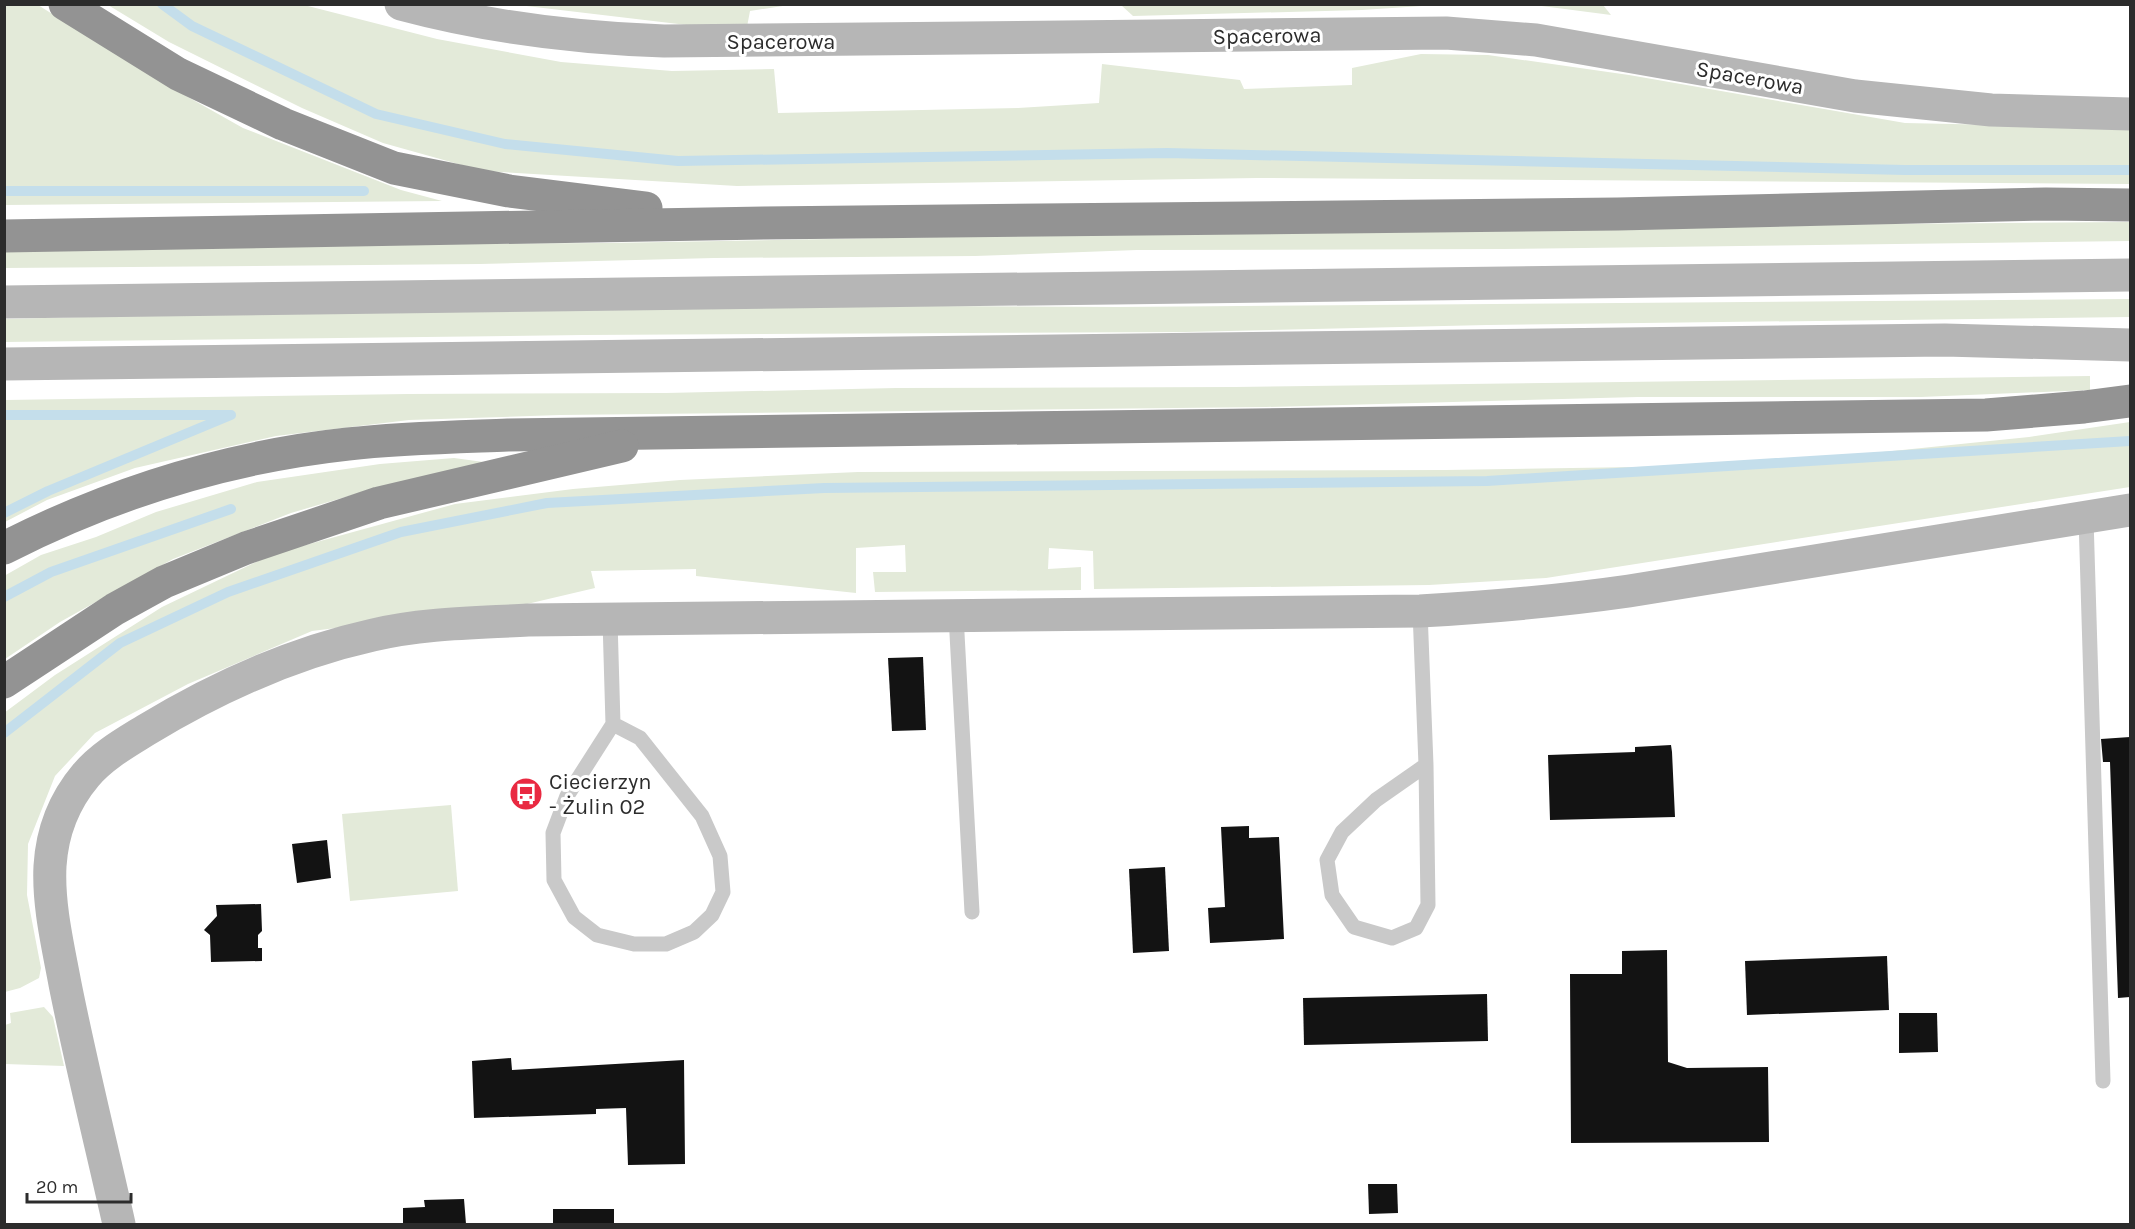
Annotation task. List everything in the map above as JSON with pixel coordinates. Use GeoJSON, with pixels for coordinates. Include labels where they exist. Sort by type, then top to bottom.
{"type":"FeatureCollection","features":[{"type":"Feature","properties":{"kind":"highway"},"geometry":{"type":"LineString","coordinates":[[65,4],[178,74],[283,124],[394,168],[509,191],[764,223]]}},
{"type":"Feature","properties":{"kind":"highway"},"geometry":{"type":"LineString","coordinates":[[4,236],[764,223],[1629,214],[1878,210],[2046,204],[2130,206]]}},
{"type":"Feature","properties":{"kind":"highway"},"geometry":{"type":"LineString","coordinates":[[4,548],[99,504],[213,468],[309,449],[387,440],[682,432],[1986,415],[2084,407],[2130,400]]}},
{"type":"Feature","properties":{"kind":"highway"},"geometry":{"type":"LineString","coordinates":[[4,682],[135,598],[164,582],[246,548],[379,503],[682,432]]}},
{"type":"Feature","properties":{"kind":"street","name":"Spacerowa"},"geometry":{"type":"LineString","coordinates":[[401,4],[533,31],[597,38],[664,41],[1446,33],[1494,36],[1536,40],[1855,96],[1991,110],[2130,114]]}},
{"type":"Feature","properties":{"kind":"street"},"geometry":{"type":"LineString","coordinates":[[4,302],[2130,275]]}},
{"type":"Feature","properties":{"kind":"street"},"geometry":{"type":"LineString","coordinates":[[4,364],[1945,340],[2130,345]]}},
{"type":"Feature","properties":{"kind":"street"},"geometry":{"type":"LineString","coordinates":[[119,1224],[59,953],[51,894],[50,867],[58,823],[72,794],[87,773],[110,754],[210,694],[285,660],[373,635],[441,624],[528,620],[1420,611],[1505,606],[1566,600],[2130,510]]}},
{"type":"Feature","properties":{"kind":"lane"},"geometry":{"type":"LineString","coordinates":[[2086,518],[2103,1081]]}},
{"type":"Feature","properties":{"kind":"lane"},"geometry":{"type":"LineString","coordinates":[[1420,611],[1426,765],[1428,905],[1416,928],[1392,938],[1354,927],[1332,895],[1327,860],[1342,832],[1376,800],[1426,765]]}},
{"type":"Feature","properties":{"kind":"lane"},"geometry":{"type":"LineString","coordinates":[[956,615],[972,912]]}},
{"type":"Feature","properties":{"kind":"lane"},"geometry":{"type":"LineString","coordinates":[[610,620],[613,724],[567,796],[553,833],[554,880],[574,917],[597,935],[634,944],[666,944],[694,933],[712,915],[723,892],[720,856],[702,816],[640,738],[613,724]]}},
{"type":"Feature","properties":{"kind":"green space"},"geometry":{"type":"Polygon","coordinates":[[[4,5],[38,5],[156,79],[243,128],[401,190],[442,201],[5,205],[4,5]]]}},
{"type":"Feature","properties":{"kind":"green space"},"geometry":{"type":"Polygon","coordinates":[[[108,5],[304,5],[437,39],[561,62],[672,71],[774,69],[778,113],[1018,108],[1099,103],[1102,64],[1240,80],[1244,89],[1352,85],[1352,68],[1421,54],[1488,55],[1629,75],[1905,123],[2130,128],[2130,184],[1257,178],[737,186],[483,171],[383,143],[302,108],[169,42],[108,5]]]}},
{"type":"Feature","properties":{"kind":"green space"},"geometry":{"type":"Polygon","coordinates":[[[518,5],[789,5],[750,11],[746,32],[518,5]]]}},
{"type":"Feature","properties":{"kind":"green space"},"geometry":{"type":"Polygon","coordinates":[[[1121,5],[1437,5],[1362,10],[1133,16],[1121,5]]]}},
{"type":"Feature","properties":{"kind":"green space"},"geometry":{"type":"Polygon","coordinates":[[[1534,5],[1603,5],[1611,15],[1534,5]]]}},
{"type":"Feature","properties":{"kind":"green space"},"geometry":{"type":"Polygon","coordinates":[[[2130,222],[2130,241],[1502,249],[1137,250],[975,256],[714,258],[480,264],[5,268],[4,246],[608,243],[1441,228],[2130,222]]]}},
{"type":"Feature","properties":{"kind":"green space"},"geometry":{"type":"Polygon","coordinates":[[[2130,299],[2130,317],[1487,325],[1185,332],[583,335],[5,342],[4,319],[611,304],[1118,307],[2130,299]]]}},
{"type":"Feature","properties":{"kind":"green space"},"geometry":{"type":"Polygon","coordinates":[[[2090,376],[2090,390],[1921,397],[1638,397],[1266,407],[560,415],[409,420],[276,436],[135,468],[47,500],[5,522],[5,400],[2090,376]]]}},
{"type":"Feature","properties":{"kind":"green space"},"geometry":{"type":"Polygon","coordinates":[[[2130,422],[2130,487],[1546,578],[1429,585],[1094,589],[1093,551],[1049,548],[1048,569],[1081,567],[1081,590],[875,592],[873,572],[906,572],[905,545],[856,548],[856,593],[696,576],[696,569],[591,571],[595,588],[527,604],[312,631],[188,684],[95,733],[55,776],[28,844],[27,895],[41,968],[39,978],[20,988],[5,992],[4,713],[55,675],[162,607],[273,554],[455,504],[573,489],[680,480],[858,472],[1445,470],[1699,466],[1873,453],[2029,437],[2130,422]]]}},
{"type":"Feature","properties":{"kind":"green space"},"geometry":{"type":"Polygon","coordinates":[[[454,458],[491,463],[383,486],[291,513],[173,559],[60,622],[5,659],[4,576],[41,555],[96,537],[156,512],[257,482],[380,464],[454,458]]]}},
{"type":"Feature","properties":{"kind":"green space"},"geometry":{"type":"Polygon","coordinates":[[[451,805],[458,891],[350,901],[342,814],[451,805]]]}},
{"type":"Feature","properties":{"kind":"green space"},"geometry":{"type":"Polygon","coordinates":[[[44,1007],[53,1017],[64,1066],[5,1064],[5,1025],[11,1023],[10,1013],[44,1007]]]}},
{"type":"Feature","properties":{"kind":"building"},"geometry":{"type":"Polygon","coordinates":[[[923,657],[926,730],[892,731],[888,658],[923,657]]]}},
{"type":"Feature","properties":{"kind":"building"},"geometry":{"type":"Polygon","coordinates":[[[2130,737],[2130,997],[2118,998],[2110,762],[2103,762],[2101,739],[2130,737]]]}},
{"type":"Feature","properties":{"kind":"building"},"geometry":{"type":"Polygon","coordinates":[[[1671,745],[1675,817],[1550,820],[1548,755],[1635,752],[1635,747],[1671,745]]]}},
{"type":"Feature","properties":{"kind":"building"},"geometry":{"type":"Polygon","coordinates":[[[1249,826],[1249,838],[1279,837],[1284,939],[1210,943],[1208,908],[1225,907],[1221,827],[1249,826]]]}},
{"type":"Feature","properties":{"kind":"building"},"geometry":{"type":"Polygon","coordinates":[[[327,840],[331,878],[297,883],[292,844],[327,840]]]}},
{"type":"Feature","properties":{"kind":"building"},"geometry":{"type":"Polygon","coordinates":[[[1165,867],[1169,951],[1133,953],[1129,869],[1165,867]]]}},
{"type":"Feature","properties":{"kind":"building"},"geometry":{"type":"Polygon","coordinates":[[[261,904],[262,931],[258,935],[258,948],[262,948],[262,961],[211,962],[210,935],[204,930],[217,916],[216,905],[261,904]]]}},
{"type":"Feature","properties":{"kind":"building"},"geometry":{"type":"Polygon","coordinates":[[[1667,950],[1668,1062],[1687,1068],[1768,1067],[1769,1142],[1571,1143],[1570,974],[1622,974],[1622,951],[1667,950]]]}},
{"type":"Feature","properties":{"kind":"building"},"geometry":{"type":"Polygon","coordinates":[[[1887,956],[1889,1010],[1747,1015],[1745,961],[1887,956]]]}},
{"type":"Feature","properties":{"kind":"building"},"geometry":{"type":"Polygon","coordinates":[[[1487,994],[1488,1041],[1304,1045],[1303,998],[1487,994]]]}},
{"type":"Feature","properties":{"kind":"building"},"geometry":{"type":"Polygon","coordinates":[[[1899,1013],[1937,1013],[1938,1052],[1899,1053],[1899,1013]]]}},
{"type":"Feature","properties":{"kind":"building"},"geometry":{"type":"Polygon","coordinates":[[[511,1058],[512,1070],[684,1060],[685,1164],[628,1165],[626,1108],[596,1109],[596,1114],[474,1118],[472,1061],[511,1058]]]}},
{"type":"Feature","properties":{"kind":"building"},"geometry":{"type":"Polygon","coordinates":[[[1368,1184],[1397,1184],[1398,1213],[1369,1214],[1368,1184]]]}},
{"type":"Feature","properties":{"kind":"building"},"geometry":{"type":"Polygon","coordinates":[[[464,1199],[466,1224],[403,1224],[403,1208],[425,1207],[424,1200],[464,1199]]]}},
{"type":"Feature","properties":{"kind":"building"},"geometry":{"type":"Polygon","coordinates":[[[553,1209],[614,1209],[614,1224],[553,1224],[553,1209]]]}},
{"type":"Feature","properties":{"kind":"waterway"},"geometry":{"type":"LineString","coordinates":[[162,4],[192,26],[376,114],[505,144],[678,161],[1167,153],[1905,170],[2130,170]]}},
{"type":"Feature","properties":{"kind":"waterway"},"geometry":{"type":"LineString","coordinates":[[4,191],[364,191]]}},
{"type":"Feature","properties":{"kind":"waterway"},"geometry":{"type":"LineString","coordinates":[[4,415],[231,415],[48,491],[4,513]]}},
{"type":"Feature","properties":{"kind":"waterway"},"geometry":{"type":"LineString","coordinates":[[4,733],[120,643],[228,592],[401,532],[547,503],[824,488],[1487,481],[2130,441]]}},
{"type":"Feature","properties":{"kind":"waterway"},"geometry":{"type":"LineString","coordinates":[[4,597],[51,572],[231,509]]}},
{"type":"Feature","properties":{"kind":"place","name":"Ciecierzyn - Żulin 02"},"geometry":{"type":"Point","coordinates":[526,794]}}]}
